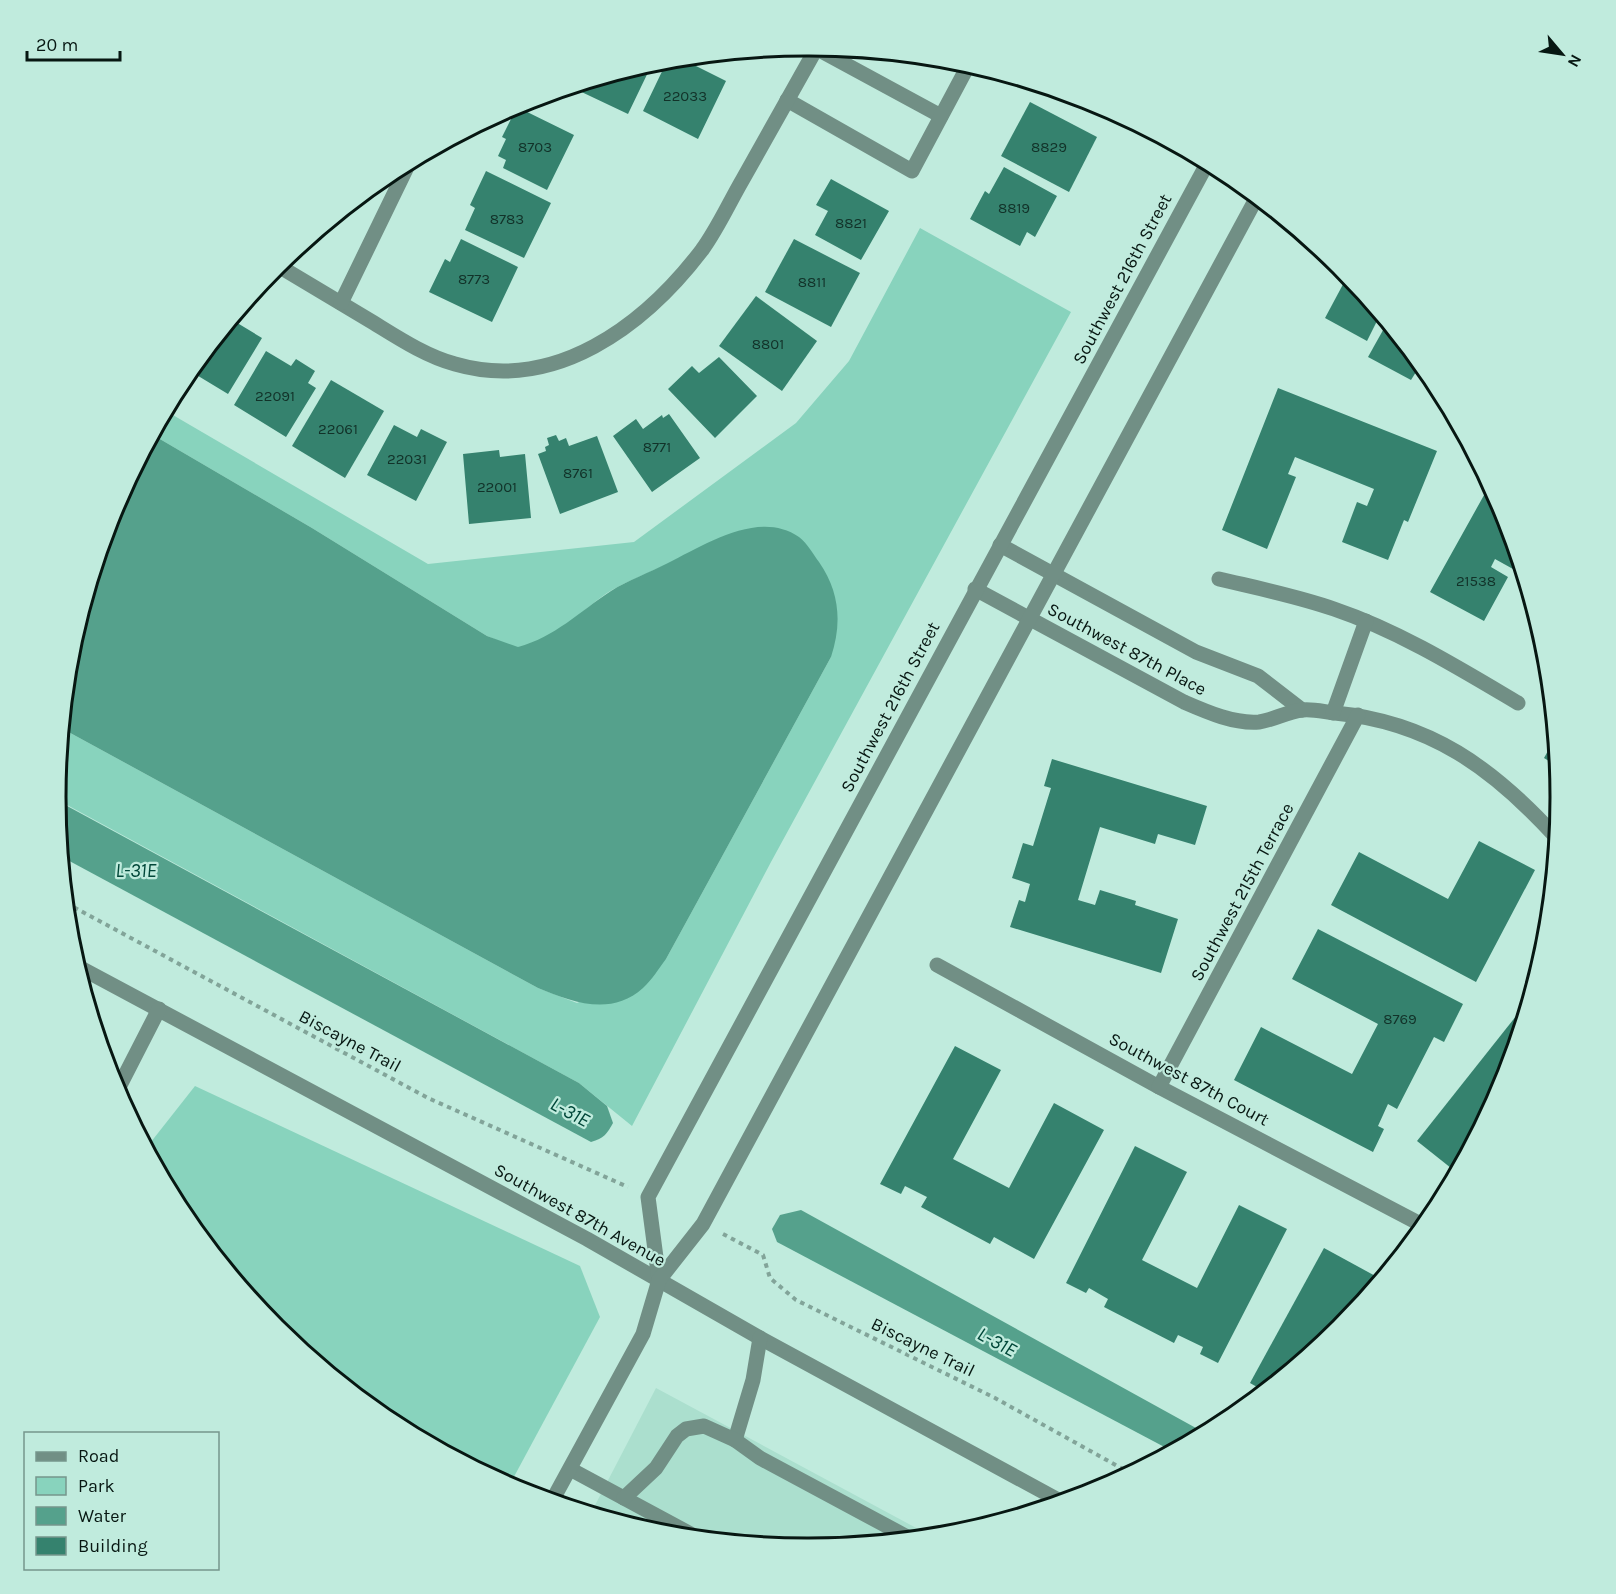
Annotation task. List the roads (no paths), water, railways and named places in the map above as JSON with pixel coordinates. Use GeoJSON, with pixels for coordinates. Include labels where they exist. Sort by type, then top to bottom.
{"type":"FeatureCollection","features":[{"type":"Feature","properties":{"kind":"street"},"geometry":{"type":"LineString","coordinates":[[287,271],[408,344],[440,359],[479,370],[516,372],[560,363],[588,351],[629,325],[684,272],[709,239],[788,100],[809,56]]}},
{"type":"Feature","properties":{"kind":"street"},"geometry":{"type":"LineString","coordinates":[[831,56],[941,116]]}},
{"type":"Feature","properties":{"kind":"street"},"geometry":{"type":"LineString","coordinates":[[788,100],[912,171],[964,73]]}},
{"type":"Feature","properties":{"kind":"street","name":"Southwest 216th Street"},"geometry":{"type":"LineString","coordinates":[[659,1280],[648,1197],[1204,170]]}},
{"type":"Feature","properties":{"kind":"street"},"geometry":{"type":"LineString","coordinates":[[341,303],[403,176]]}},
{"type":"Feature","properties":{"kind":"street","name":"Southwest 216th Street"},"geometry":{"type":"LineString","coordinates":[[556,1494],[643,1334],[659,1280],[703,1224],[1253,205]]}},
{"type":"Feature","properties":{"kind":"street","name":"Southwest 87th Place"},"geometry":{"type":"LineString","coordinates":[[1000,544],[1196,652],[1258,676],[1302,710]]}},
{"type":"Feature","properties":{"kind":"street"},"geometry":{"type":"LineString","coordinates":[[1219,579],[1322,605],[1366,621],[1441,658],[1518,703]]}},
{"type":"Feature","properties":{"kind":"street","name":"Southwest 87th Place"},"geometry":{"type":"LineString","coordinates":[[975,589],[1184,702],[1217,715],[1260,722],[1302,710],[1358,715],[1399,724],[1456,751],[1517,797],[1549,829]]}},
{"type":"Feature","properties":{"kind":"street"},"geometry":{"type":"LineString","coordinates":[[1334,713],[1366,621]]}},
{"type":"Feature","properties":{"kind":"street","name":"Southwest 215th Terrace"},"geometry":{"type":"LineString","coordinates":[[1159,1087],[1358,715]]}},
{"type":"Feature","properties":{"kind":"street","name":"Southwest 87th Court"},"geometry":{"type":"LineString","coordinates":[[937,965],[1159,1087],[1416,1222]]}},
{"type":"Feature","properties":{"kind":"street","name":"Southwest 87th Avenue"},"geometry":{"type":"LineString","coordinates":[[88,972],[659,1280],[760,1338],[1052,1497]]}},
{"type":"Feature","properties":{"kind":"street"},"geometry":{"type":"LineString","coordinates":[[123,1080],[159,1010]]}},
{"type":"Feature","properties":{"kind":"street"},"geometry":{"type":"LineString","coordinates":[[735,1440],[753,1380],[760,1338]]}},
{"type":"Feature","properties":{"kind":"street"},"geometry":{"type":"LineString","coordinates":[[624,1498],[656,1468],[677,1436],[686,1429],[704,1426],[735,1440],[760,1458],[899,1533]]}},
{"type":"Feature","properties":{"kind":"street"},"geometry":{"type":"LineString","coordinates":[[570,1469],[676,1526]]}},
{"type":"Feature","properties":{"kind":"water"},"geometry":{"type":"Polygon","coordinates":[[[159,439],[312,528],[487,636],[518,647],[544,637],[631,580],[715,539],[749,528],[783,529],[799,537],[819,562],[831,585],[837,608],[837,632],[831,657],[666,959],[643,988],[631,997],[618,1002],[591,1004],[578,1002],[538,988],[70,733],[81,652],[106,559],[123,513],[159,439]]]}},
{"type":"Feature","properties":{"kind":"water","name":"L-31E"},"geometry":{"type":"Polygon","coordinates":[[[66,806],[579,1083],[607,1106],[613,1123],[607,1133],[591,1142],[70,861],[66,806]]]}},
{"type":"Feature","properties":{"kind":"water","name":"L-31E"},"geometry":{"type":"Polygon","coordinates":[[[801,1210],[1197,1428],[1164,1447],[777,1242],[772,1229],[780,1215],[801,1210]]]}}]}
